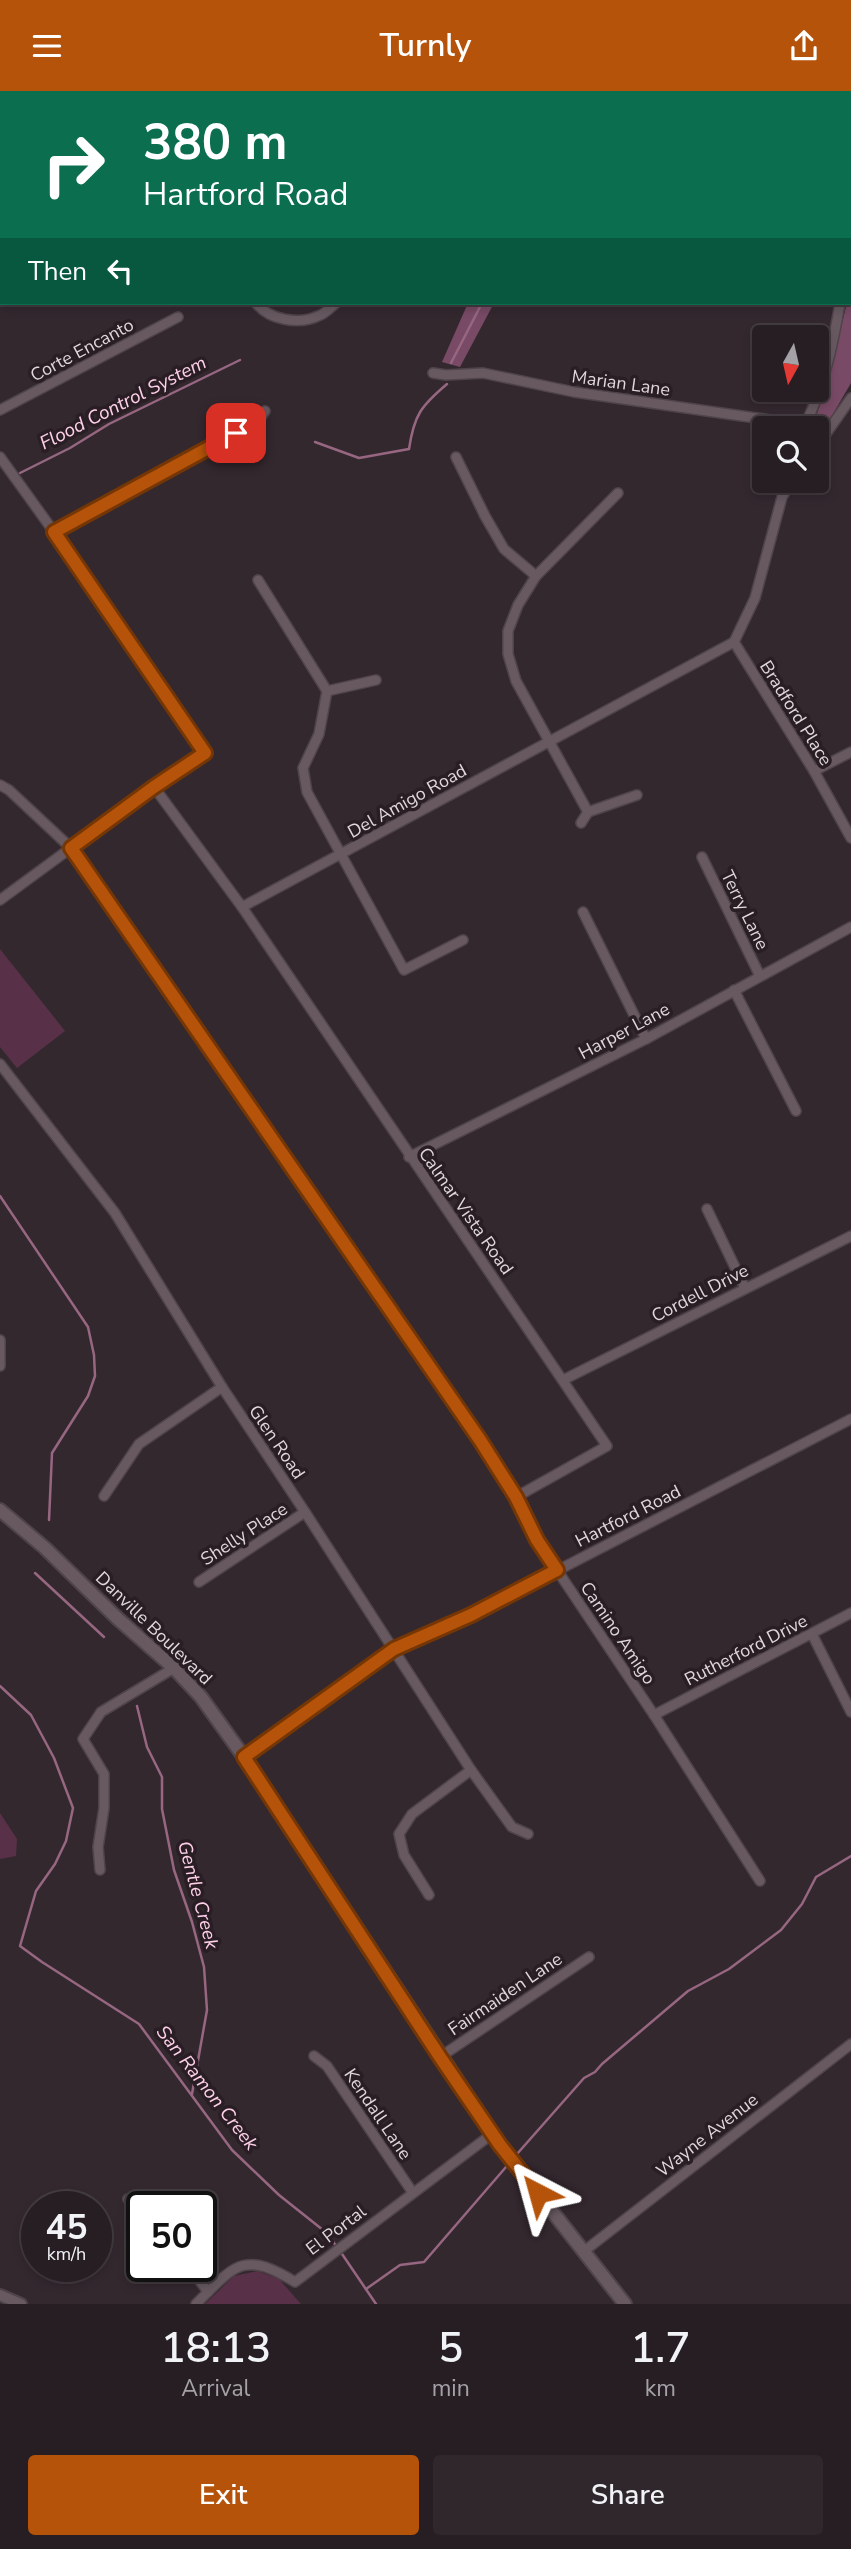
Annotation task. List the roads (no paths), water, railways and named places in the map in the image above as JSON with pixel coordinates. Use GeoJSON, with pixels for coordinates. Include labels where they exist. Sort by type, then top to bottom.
{"type":"FeatureCollection","features":[{"type":"Feature","properties":{"kind":"main road","name":"Danville Boulevard"},"geometry":{"type":"LineString","coordinates":[[0,1510],[45,1548],[118,1619],[174,1668],[201,1697],[244,1757],[492,2134],[625,2304]]}},
{"type":"Feature","properties":{"kind":"street"},"geometry":{"type":"LineString","coordinates":[[257,305],[261,310],[276,317],[292,320],[319,316],[333,305]]}},
{"type":"Feature","properties":{"kind":"street"},"geometry":{"type":"LineString","coordinates":[[811,416],[834,344],[840,305]]}},
{"type":"Feature","properties":{"kind":"street","name":"Corte Encanto"},"geometry":{"type":"LineString","coordinates":[[0,410],[178,317]]}},
{"type":"Feature","properties":{"kind":"street","name":"Marian Lane"},"geometry":{"type":"LineString","coordinates":[[433,373],[483,373],[574,393],[752,419]]}},
{"type":"Feature","properties":{"kind":"street"},"geometry":{"type":"LineString","coordinates":[[829,426],[851,398]]}},
{"type":"Feature","properties":{"kind":"street"},"geometry":{"type":"LineString","coordinates":[[54,532],[258,421],[265,411]]}},
{"type":"Feature","properties":{"kind":"street"},"geometry":{"type":"LineString","coordinates":[[0,457],[205,753],[0,899]]}},
{"type":"Feature","properties":{"kind":"street"},"geometry":{"type":"LineString","coordinates":[[456,457],[485,516],[505,549],[536,576]]}},
{"type":"Feature","properties":{"kind":"street"},"geometry":{"type":"LineString","coordinates":[[588,812],[516,681],[508,654],[508,631],[518,605],[536,576],[618,493]]}},
{"type":"Feature","properties":{"kind":"street"},"geometry":{"type":"LineString","coordinates":[[734,642],[755,598],[784,493]]}},
{"type":"Feature","properties":{"kind":"street"},"geometry":{"type":"LineString","coordinates":[[258,580],[327,691],[320,734],[303,768],[307,792],[404,970],[463,940]]}},
{"type":"Feature","properties":{"kind":"street","name":"Del Amigo Road"},"geometry":{"type":"LineString","coordinates":[[242,907],[734,642]]}},
{"type":"Feature","properties":{"kind":"street","name":"Bradford Place"},"geometry":{"type":"LineString","coordinates":[[734,642],[814,771],[851,838]]}},
{"type":"Feature","properties":{"kind":"street"},"geometry":{"type":"LineString","coordinates":[[327,691],[376,680]]}},
{"type":"Feature","properties":{"kind":"street"},"geometry":{"type":"LineString","coordinates":[[814,771],[851,752]]}},
{"type":"Feature","properties":{"kind":"street","name":"Camino Amigo"},"geometry":{"type":"LineString","coordinates":[[0,785],[9,790],[71,848],[480,1440],[516,1497],[537,1540],[654,1715],[760,1881]]}},
{"type":"Feature","properties":{"kind":"street"},"geometry":{"type":"LineString","coordinates":[[154,787],[242,907]]}},
{"type":"Feature","properties":{"kind":"street"},"geometry":{"type":"LineString","coordinates":[[580,823],[588,812],[637,795]]}},
{"type":"Feature","properties":{"kind":"street","name":"Terry Lane"},"geometry":{"type":"LineString","coordinates":[[702,857],[760,976]]}},
{"type":"Feature","properties":{"kind":"street","name":"Calmar Vista Road"},"geometry":{"type":"LineString","coordinates":[[242,907],[607,1446],[516,1497]]}},
{"type":"Feature","properties":{"kind":"street"},"geometry":{"type":"LineString","coordinates":[[583,912],[646,1039]]}},
{"type":"Feature","properties":{"kind":"street","name":"Harper Lane"},"geometry":{"type":"LineString","coordinates":[[410,1157],[646,1039],[851,927]]}},
{"type":"Feature","properties":{"kind":"street"},"geometry":{"type":"LineString","coordinates":[[734,989],[796,1111]]}},
{"type":"Feature","properties":{"kind":"street","name":"Glen Road"},"geometry":{"type":"LineString","coordinates":[[0,1064],[114,1213],[222,1387],[471,1770],[512,1827],[528,1834]]}},
{"type":"Feature","properties":{"kind":"street"},"geometry":{"type":"LineString","coordinates":[[707,1209],[745,1288]]}},
{"type":"Feature","properties":{"kind":"street","name":"Cordell Drive"},"geometry":{"type":"LineString","coordinates":[[563,1380],[851,1236]]}},
{"type":"Feature","properties":{"kind":"street"},"geometry":{"type":"LineString","coordinates":[[0,1339],[0,1366]]}},
{"type":"Feature","properties":{"kind":"street"},"geometry":{"type":"LineString","coordinates":[[104,1496],[139,1444],[222,1387]]}},
{"type":"Feature","properties":{"kind":"street","name":"Hartford Road"},"geometry":{"type":"LineString","coordinates":[[244,1757],[394,1649],[471,1615],[851,1419]]}},
{"type":"Feature","properties":{"kind":"street","name":"Shelly Place"},"geometry":{"type":"LineString","coordinates":[[199,1582],[305,1512]]}},
{"type":"Feature","properties":{"kind":"street","name":"Rutherford Drive"},"geometry":{"type":"LineString","coordinates":[[654,1715],[851,1613]]}},
{"type":"Feature","properties":{"kind":"street"},"geometry":{"type":"LineString","coordinates":[[812,1634],[851,1712]]}},
{"type":"Feature","properties":{"kind":"street"},"geometry":{"type":"LineString","coordinates":[[100,1870],[98,1847],[104,1808],[104,1774],[83,1739],[101,1711],[174,1668]]}},
{"type":"Feature","properties":{"kind":"street"},"geometry":{"type":"LineString","coordinates":[[429,1895],[404,1855],[399,1834],[412,1814],[471,1770]]}},
{"type":"Feature","properties":{"kind":"street","name":"Fairmaiden Lane"},"geometry":{"type":"LineString","coordinates":[[440,2057],[589,1957]]}},
{"type":"Feature","properties":{"kind":"street","name":"Wayne Avenue"},"geometry":{"type":"LineString","coordinates":[[583,2252],[851,2044]]}},
{"type":"Feature","properties":{"kind":"street","name":"Kendall Lane"},"geometry":{"type":"LineString","coordinates":[[314,2056],[327,2066],[413,2193]]}},
{"type":"Feature","properties":{"kind":"street","name":"El Portal"},"geometry":{"type":"LineString","coordinates":[[196,2304],[229,2273],[248,2264],[261,2264],[295,2282],[492,2134]]}},
{"type":"Feature","properties":{"kind":"street"},"geometry":{"type":"LineString","coordinates":[[201,2282],[208,2292]]}},
{"type":"Feature","properties":{"kind":"street"},"geometry":{"type":"LineString","coordinates":[[0,2295],[20,2304]]}},
{"type":"Feature","properties":{"kind":"waterway"},"geometry":{"type":"LineString","coordinates":[[451,363],[481,305]]}},
{"type":"Feature","properties":{"kind":"waterway","name":"Flood Control System"},"geometry":{"type":"LineString","coordinates":[[20,473],[70,448],[109,424],[240,360]]}},
{"type":"Feature","properties":{"kind":"waterway"},"geometry":{"type":"LineString","coordinates":[[315,442],[359,458],[409,449],[413,428],[420,412],[447,384]]}},
{"type":"Feature","properties":{"kind":"waterway"},"geometry":{"type":"LineString","coordinates":[[0,1196],[88,1327],[94,1355],[95,1376],[88,1396],[52,1453],[49,1520]]}},
{"type":"Feature","properties":{"kind":"waterway"},"geometry":{"type":"LineString","coordinates":[[35,1573],[104,1637]]}},
{"type":"Feature","properties":{"kind":"waterway","name":"San Ramon Creek"},"geometry":{"type":"LineString","coordinates":[[0,1686],[31,1715],[54,1758],[73,1808],[66,1841],[55,1864],[36,1891],[20,1946],[139,2024],[232,2150],[279,2195],[328,2234],[336,2246]]}},
{"type":"Feature","properties":{"kind":"waterway","name":"Gentle Creek"},"geometry":{"type":"LineString","coordinates":[[137,1706],[147,1747],[162,1777],[162,1809],[174,1870],[204,1967],[207,2010],[192,2094]]}},
{"type":"Feature","properties":{"kind":"waterway"},"geometry":{"type":"LineString","coordinates":[[517,2154],[584,2078],[595,2072],[688,1991],[729,1969],[781,1930],[802,1904],[816,1877],[851,1856]]}},
{"type":"Feature","properties":{"kind":"waterway"},"geometry":{"type":"LineString","coordinates":[[366,2289],[400,2265],[424,2262],[506,2167]]}},
{"type":"Feature","properties":{"kind":"waterway","name":"San Ramon Creek"},"geometry":{"type":"LineString","coordinates":[[340,2251],[376,2304]]}}]}
